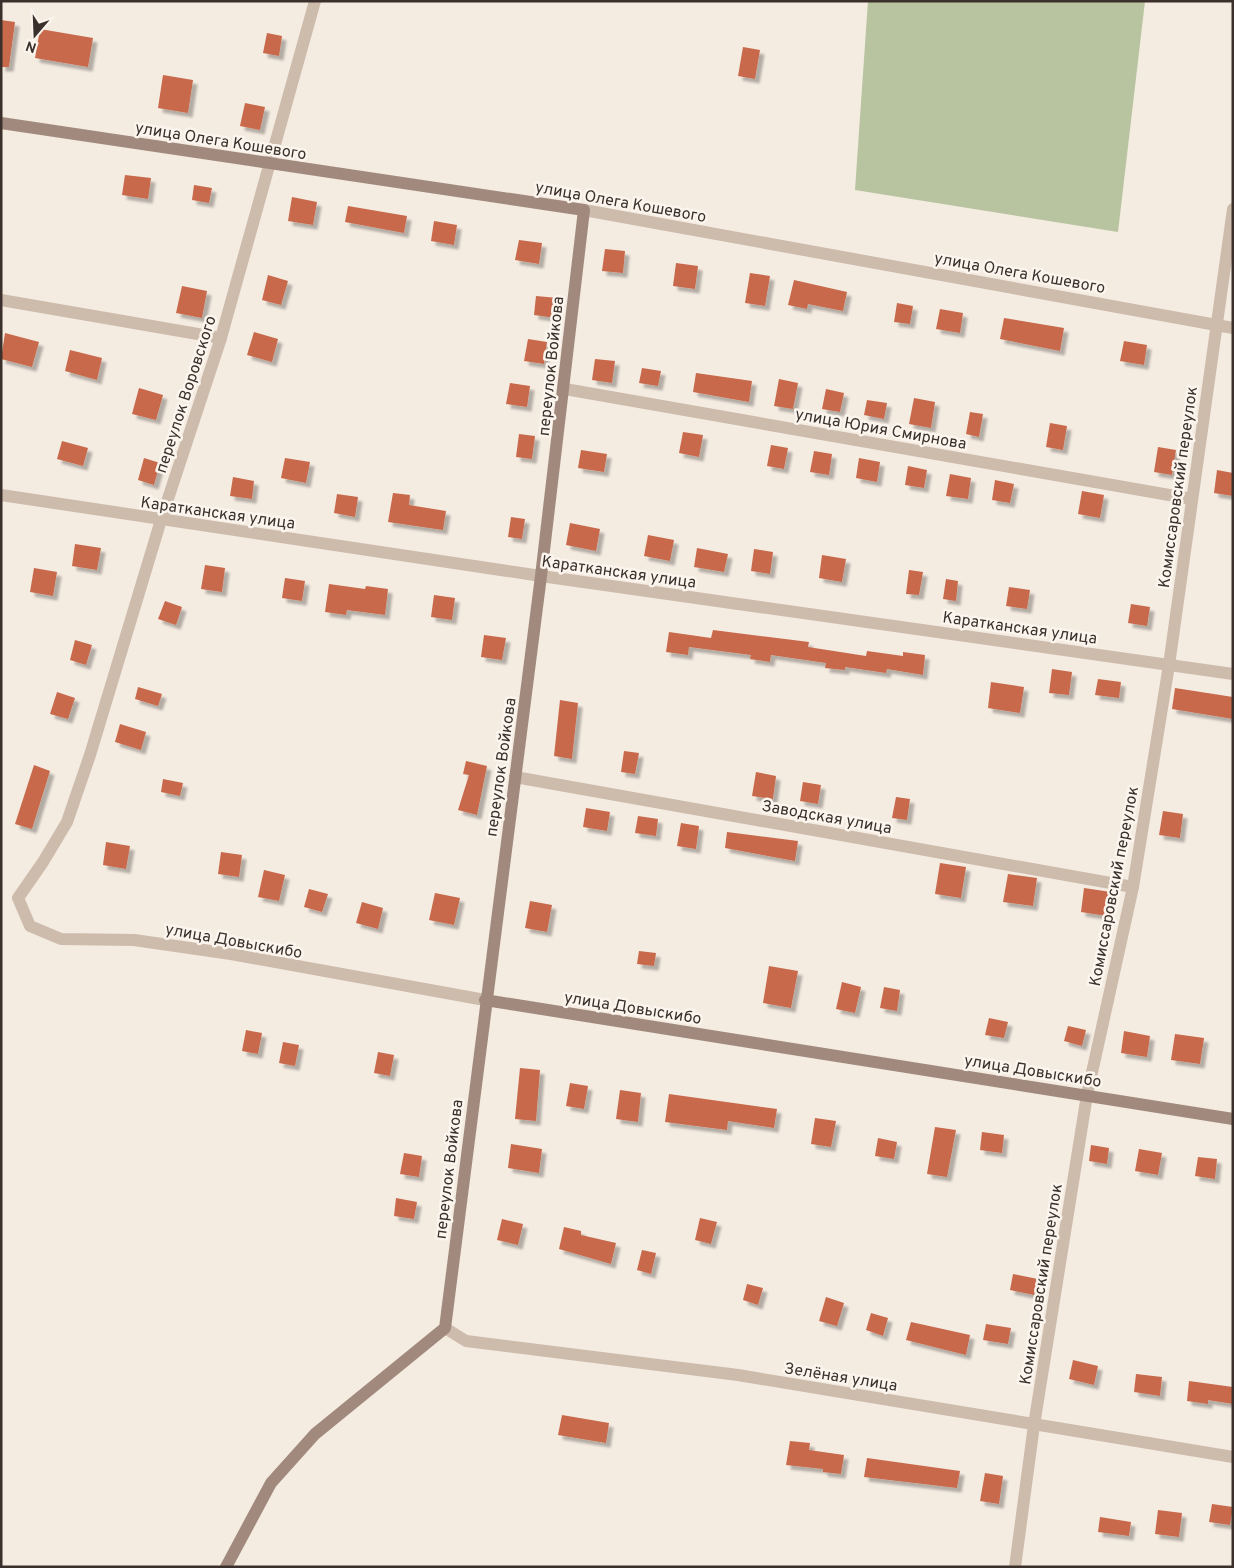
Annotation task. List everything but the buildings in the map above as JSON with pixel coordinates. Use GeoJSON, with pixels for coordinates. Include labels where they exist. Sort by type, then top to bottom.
{"type":"FeatureCollection","features":[{"type":"Feature","properties":{"kind":"street","name":"переулок Воровского"},"geometry":{"type":"LineString","coordinates":[[30,926],[18,898],[43,862],[67,822],[90,755],[161,520],[221,338],[315,1]]}},
{"type":"Feature","properties":{"kind":"street","name":"улица Олега Кошевого"},"geometry":{"type":"LineString","coordinates":[[1,123],[584,210],[1233,328]]}},
{"type":"Feature","properties":{"kind":"street","name":"Комиссаровский переулок"},"geometry":{"type":"LineString","coordinates":[[1015,1567],[1034,1425],[1087,1095],[1133,887],[1169,665],[1233,209]]}},
{"type":"Feature","properties":{"kind":"street","name":"переулок Войкова"},"geometry":{"type":"LineString","coordinates":[[445,1328],[485,1000],[542,576],[565,389],[584,210]]}},
{"type":"Feature","properties":{"kind":"street"},"geometry":{"type":"LineString","coordinates":[[1,300],[221,338]]}},
{"type":"Feature","properties":{"kind":"street","name":"улица Юрия Смирнова"},"geometry":{"type":"LineString","coordinates":[[565,389],[1192,500]]}},
{"type":"Feature","properties":{"kind":"street","name":"Каратканская улица"},"geometry":{"type":"LineString","coordinates":[[1,495],[542,576],[1233,674]]}},
{"type":"Feature","properties":{"kind":"street","name":"Заводская улица"},"geometry":{"type":"LineString","coordinates":[[515,777],[1133,887]]}},
{"type":"Feature","properties":{"kind":"street","name":"улица Довыскибо"},"geometry":{"type":"LineString","coordinates":[[30,926],[61,939],[134,940],[231,954],[485,1000],[1233,1119]]}},
{"type":"Feature","properties":{"kind":"street"},"geometry":{"type":"LineString","coordinates":[[226,1567],[271,1483],[316,1434],[445,1328]]}},
{"type":"Feature","properties":{"kind":"street","name":"Зелёная улица"},"geometry":{"type":"LineString","coordinates":[[445,1328],[466,1341],[738,1375],[1233,1457]]}},
{"type":"Feature","properties":{"kind":"green space"},"geometry":{"type":"Polygon","coordinates":[[[868,1],[1145,1],[1118,232],[855,190],[868,1]]]}}]}
